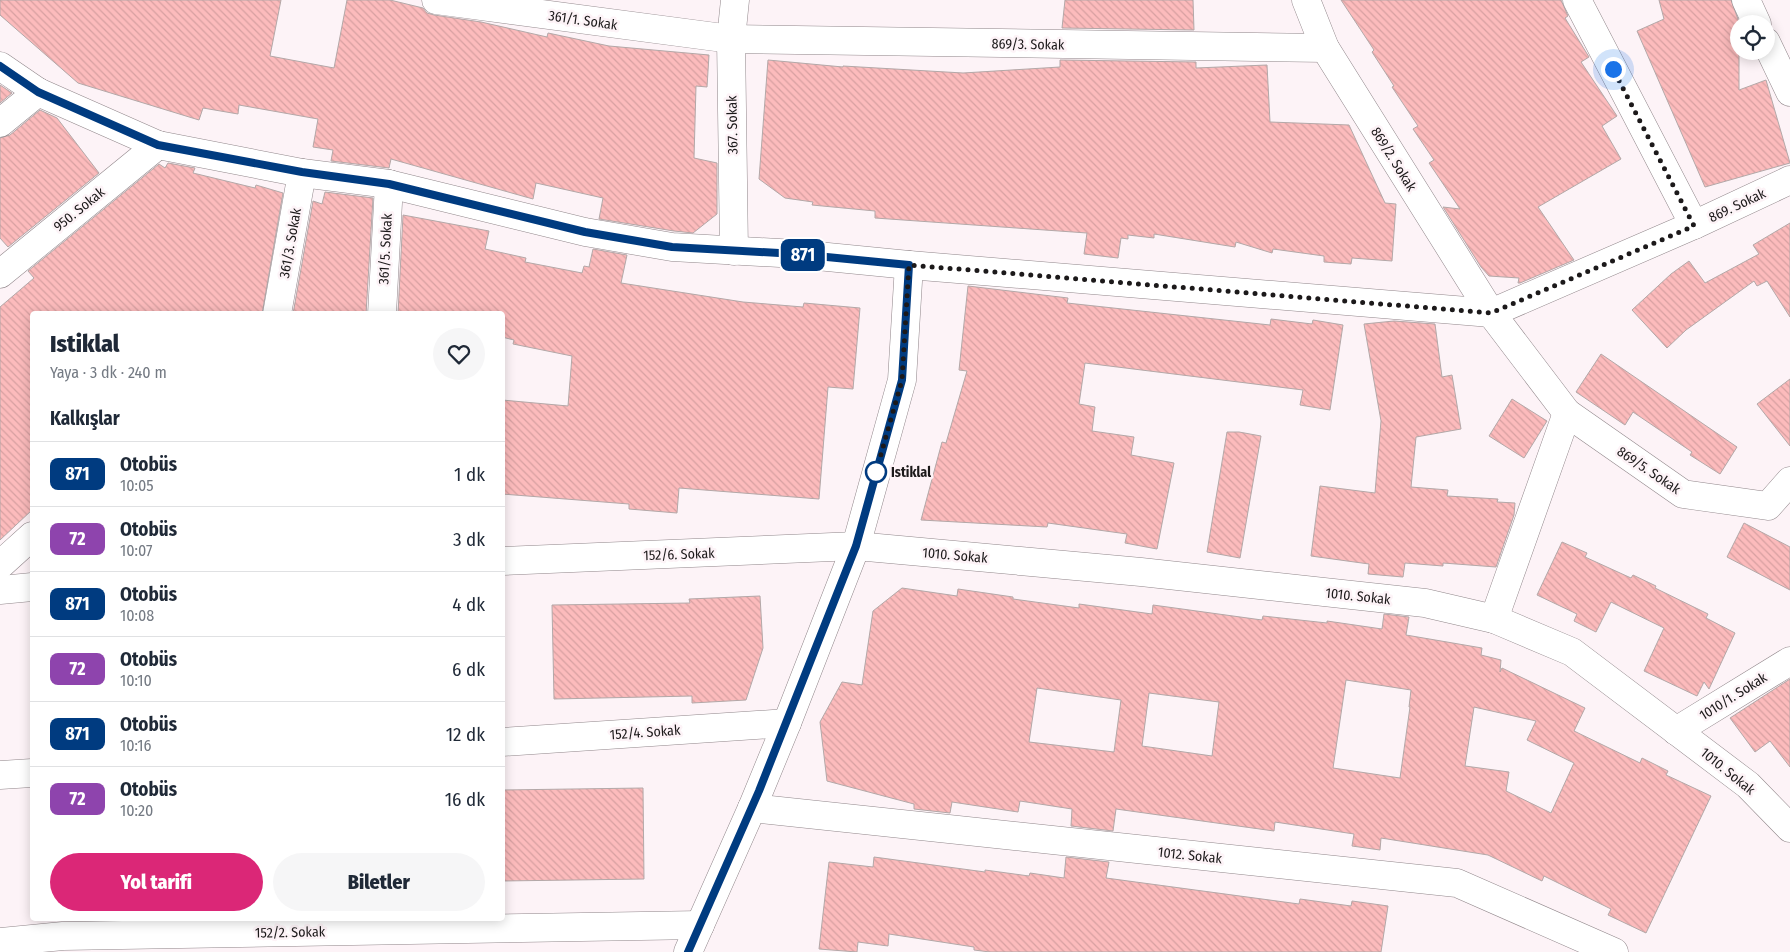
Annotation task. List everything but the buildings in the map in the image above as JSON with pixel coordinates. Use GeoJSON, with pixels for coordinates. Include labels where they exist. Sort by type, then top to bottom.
{"type":"FeatureCollection","features":[{"type":"Feature","properties":{"kind":"street","name":"361/1. Sokak"},"geometry":{"type":"LineString","coordinates":[[436,0],[730,39]]}},
{"type":"Feature","properties":{"kind":"street","name":"367. Sokak"},"geometry":{"type":"LineString","coordinates":[[734,251],[730,39],[735,0]]}},
{"type":"Feature","properties":{"kind":"street","name":"869/2. Sokak"},"geometry":{"type":"LineString","coordinates":[[1306,0],[1325,48],[1491,313]]}},
{"type":"Feature","properties":{"kind":"street"},"geometry":{"type":"LineString","coordinates":[[1577,0],[1694,226]]}},
{"type":"Feature","properties":{"kind":"street"},"geometry":{"type":"LineString","coordinates":[[1746,0],[1753,15]]}},
{"type":"Feature","properties":{"kind":"street","name":"869/3. Sokak"},"geometry":{"type":"LineString","coordinates":[[730,39],[1325,48]]}},
{"type":"Feature","properties":{"kind":"street"},"geometry":{"type":"LineString","coordinates":[[1775,60],[1790,92]]}},
{"type":"Feature","properties":{"kind":"street"},"geometry":{"type":"LineString","coordinates":[[0,66],[38,92],[158,145],[302,172],[389,184],[585,232],[672,247],[796,254],[1491,313]]}},
{"type":"Feature","properties":{"kind":"street"},"geometry":{"type":"LineString","coordinates":[[0,123],[38,92]]}},
{"type":"Feature","properties":{"kind":"street","name":"950. Sokak"},"geometry":{"type":"LineString","coordinates":[[0,274],[158,145]]}},
{"type":"Feature","properties":{"kind":"street","name":"361/3. Sokak"},"geometry":{"type":"LineString","coordinates":[[278,311],[302,172]]}},
{"type":"Feature","properties":{"kind":"street","name":"869. Sokak"},"geometry":{"type":"LineString","coordinates":[[1491,313],[1694,226],[1790,180]]}},
{"type":"Feature","properties":{"kind":"street","name":"361/5. Sokak"},"geometry":{"type":"LineString","coordinates":[[382,311],[389,184]]}},
{"type":"Feature","properties":{"kind":"street"},"geometry":{"type":"LineString","coordinates":[[688,952],[752,808],[856,546],[902,380],[909,265]]}},
{"type":"Feature","properties":{"kind":"street","name":"869/5. Sokak"},"geometry":{"type":"LineString","coordinates":[[1491,313],[1567,413],[1683,494],[1768,506],[1790,481]]}},
{"type":"Feature","properties":{"kind":"street"},"geometry":{"type":"LineString","coordinates":[[1494,619],[1567,413]]}},
{"type":"Feature","properties":{"kind":"street"},"geometry":{"type":"LineString","coordinates":[[0,565],[30,538]]}},
{"type":"Feature","properties":{"kind":"street","name":"152/6. Sokak"},"geometry":{"type":"LineString","coordinates":[[505,561],[856,546]]}},
{"type":"Feature","properties":{"kind":"street","name":"1010. Sokak"},"geometry":{"type":"LineString","coordinates":[[856,546],[1141,572],[1415,602],[1494,619],[1572,652],[1748,785],[1790,828]]}},
{"type":"Feature","properties":{"kind":"street"},"geometry":{"type":"LineString","coordinates":[[0,590],[30,587]]}},
{"type":"Feature","properties":{"kind":"street","name":"1010/1. Sokak"},"geometry":{"type":"LineString","coordinates":[[1676,731],[1790,661]]}},
{"type":"Feature","properties":{"kind":"street","name":"152/4. Sokak"},"geometry":{"type":"LineString","coordinates":[[505,742],[787,723]]}},
{"type":"Feature","properties":{"kind":"street"},"geometry":{"type":"LineString","coordinates":[[0,775],[30,773]]}},
{"type":"Feature","properties":{"kind":"street","name":"1012. Sokak"},"geometry":{"type":"LineString","coordinates":[[752,808],[1457,883],[1614,952]]}},
{"type":"Feature","properties":{"kind":"street","name":"152/2. Sokak"},"geometry":{"type":"LineString","coordinates":[[0,942],[63,936],[700,924]]}},
{"type":"Feature","properties":{"kind":"bus line","name":"871"},"geometry":{"type":"LineString","coordinates":[[0,66],[38,92],[158,145],[302,172],[389,184],[585,232],[672,247],[796,254],[909,265],[902,380],[856,546],[759,791],[688,952]]}},
{"type":"Feature","properties":{"kind":"place","name":"Istiklal"},"geometry":{"type":"Point","coordinates":[876,472]}},
{"type":"Feature","properties":{"kind":"route"},"geometry":{"type":"LineString","coordinates":[[876,472],[902,380],[909,265],[1491,313],[1694,226],[1613,69]]}}]}
